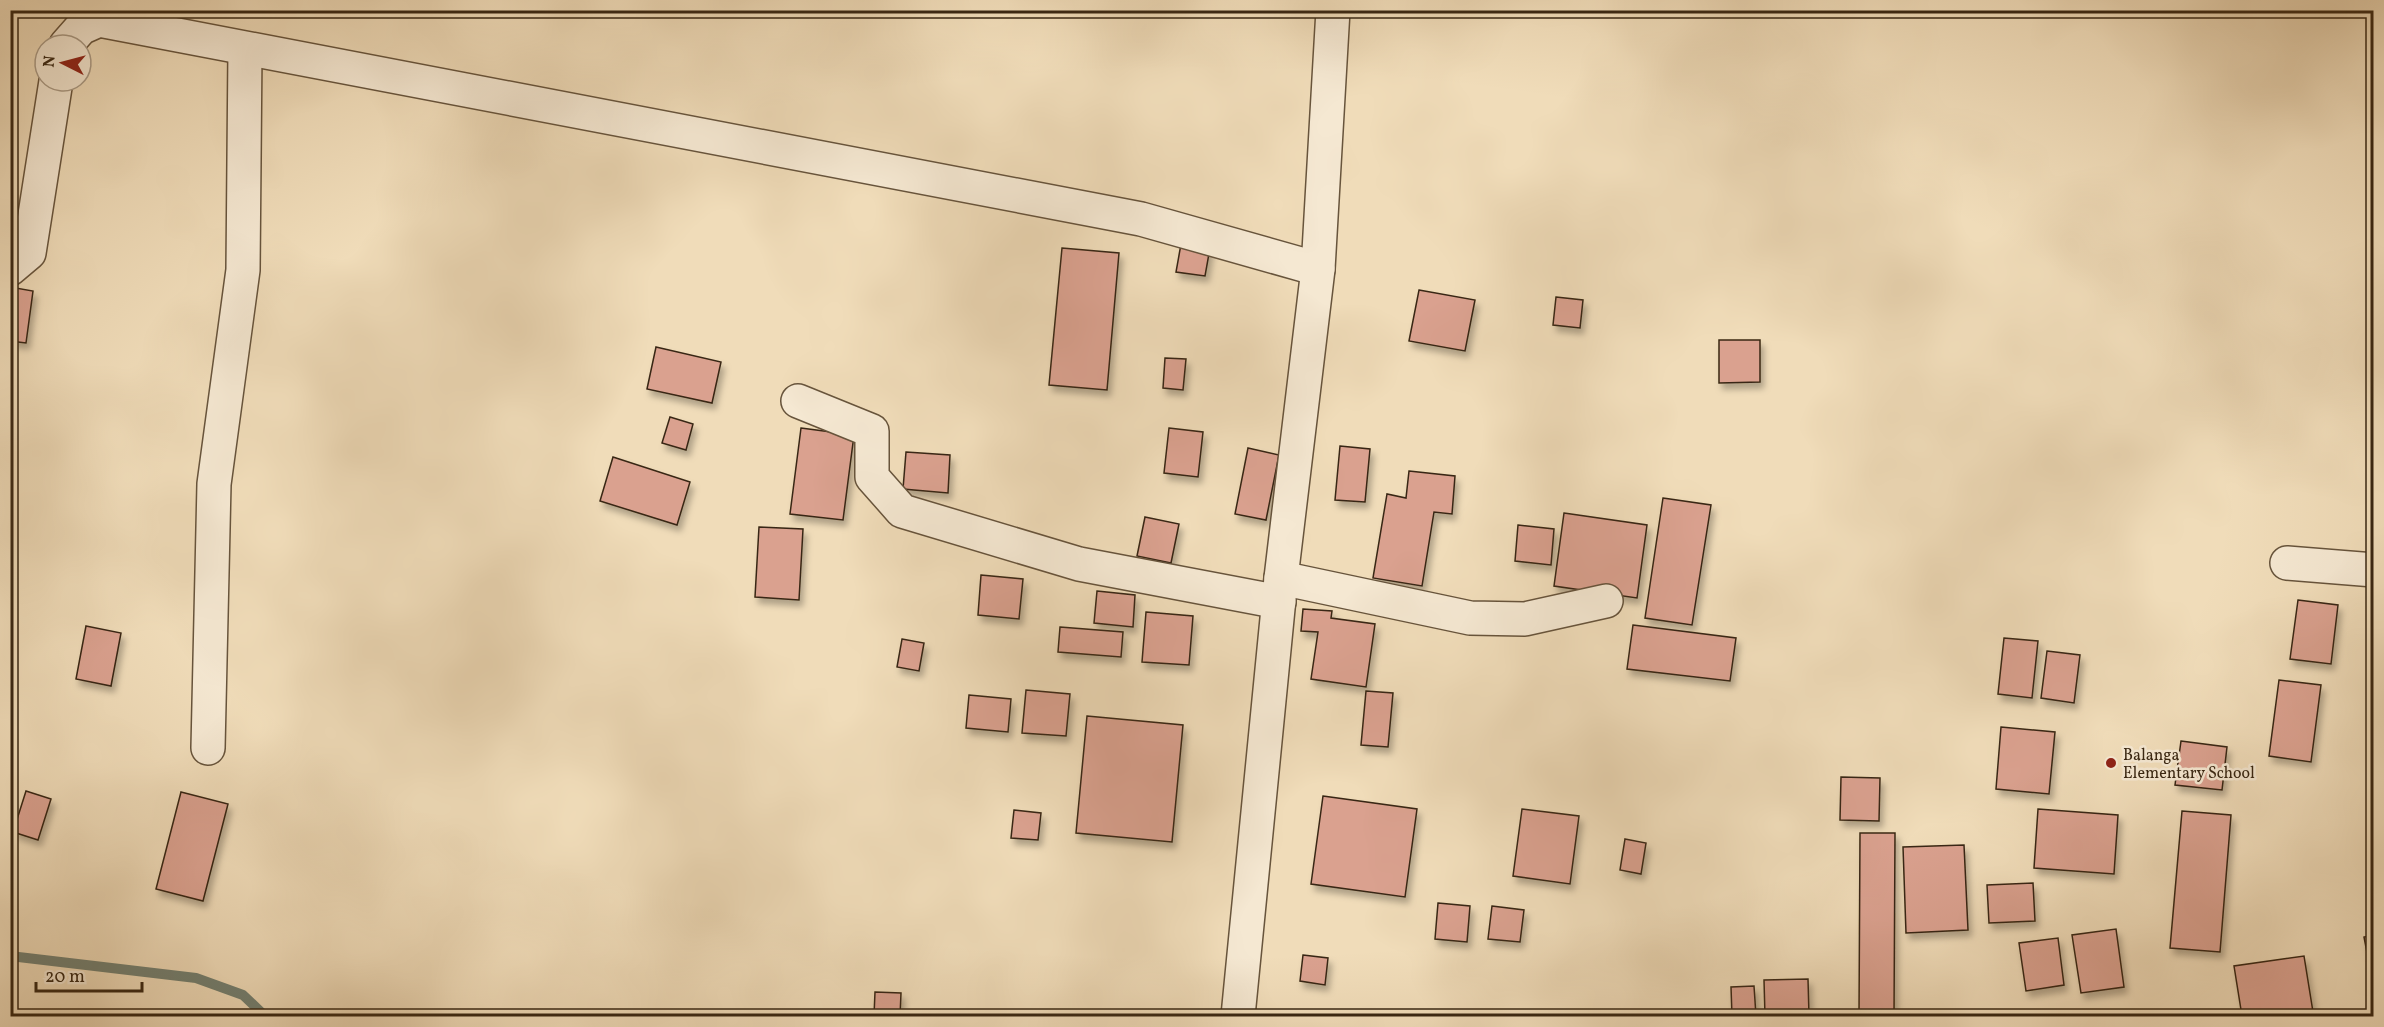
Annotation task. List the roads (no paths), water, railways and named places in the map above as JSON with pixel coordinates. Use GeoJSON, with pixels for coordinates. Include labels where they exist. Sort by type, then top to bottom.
{"type":"FeatureCollection","features":[{"type":"Feature","properties":{"kind":"street"},"geometry":{"type":"LineString","coordinates":[[1238,1017],[1280,590],[1318,269],[1333,10]]}},
{"type":"Feature","properties":{"kind":"street"},"geometry":{"type":"LineString","coordinates":[[77,33],[81,28],[99,20],[244,50],[1141,219],[1318,269]]}},
{"type":"Feature","properties":{"kind":"street"},"geometry":{"type":"LineString","coordinates":[[208,748],[214,484],[243,270],[244,50]]}},
{"type":"Feature","properties":{"kind":"street"},"geometry":{"type":"LineString","coordinates":[[10,269],[29,253],[54,93]]}},
{"type":"Feature","properties":{"kind":"street"},"geometry":{"type":"LineString","coordinates":[[798,401],[872,431],[872,477],[902,511],[1079,564],[1470,618],[1525,619],[1606,602]]}},
{"type":"Feature","properties":{"kind":"street"},"geometry":{"type":"LineString","coordinates":[[2287,563],[2373,570]]}},
{"type":"Feature","properties":{"kind":"waterway"},"geometry":{"type":"LineString","coordinates":[[10,956],[196,978],[243,995],[265,1016]]}},
{"type":"Feature","properties":{"kind":"place","name":"Balanga Elementary School"},"geometry":{"type":"Point","coordinates":[2111,763]}}]}
